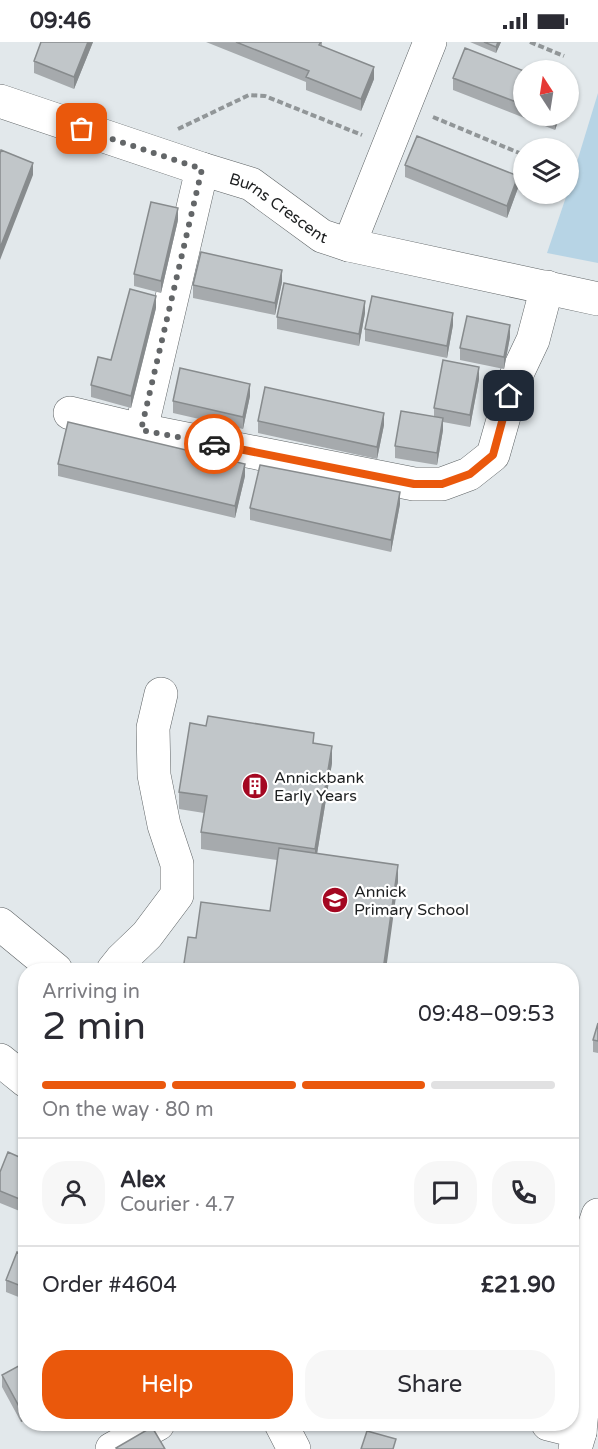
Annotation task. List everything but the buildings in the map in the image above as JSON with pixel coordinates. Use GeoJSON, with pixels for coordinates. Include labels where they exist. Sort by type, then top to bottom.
{"type":"FeatureCollection","features":[{"type":"Feature","properties":{"kind":"street","name":"Burns Crescent"},"geometry":{"type":"LineString","coordinates":[[0,100],[251,184],[322,236],[349,245],[430,42]]}},
{"type":"Feature","properties":{"kind":"street"},"geometry":{"type":"LineString","coordinates":[[141,430],[202,169]]}},
{"type":"Feature","properties":{"kind":"street"},"geometry":{"type":"LineString","coordinates":[[349,245],[598,299]]}},
{"type":"Feature","properties":{"kind":"street"},"geometry":{"type":"LineString","coordinates":[[70,413],[141,430],[414,484],[442,484],[470,474],[493,455],[515,378],[532,340],[547,287]]}},
{"type":"Feature","properties":{"kind":"street"},"geometry":{"type":"LineString","coordinates":[[119,963],[147,934],[177,896],[177,864],[164,825],[153,775],[153,728],[161,694]]}},
{"type":"Feature","properties":{"kind":"street"},"geometry":{"type":"LineString","coordinates":[[0,924],[47,963]]}},
{"type":"Feature","properties":{"kind":"street"},"geometry":{"type":"LineString","coordinates":[[561,1431],[578,1440],[583,1401],[590,1239],[598,1215]]}},
{"type":"Feature","properties":{"kind":"street"},"geometry":{"type":"LineString","coordinates":[[112,1449],[145,1431]]}},
{"type":"Feature","properties":{"kind":"street"},"geometry":{"type":"LineString","coordinates":[[285,1431],[294,1449]]}},
{"type":"Feature","properties":{"kind":"path"},"geometry":{"type":"LineString","coordinates":[[530,42],[564,56]]}},
{"type":"Feature","properties":{"kind":"path"},"geometry":{"type":"LineString","coordinates":[[144,150],[164,136],[249,95],[265,96],[389,145]]}},
{"type":"Feature","properties":{"kind":"path"},"geometry":{"type":"LineString","coordinates":[[430,115],[513,150]]}},
{"type":"Feature","properties":{"kind":"shaded area"},"geometry":{"type":"Polygon","coordinates":[[[598,93],[598,263],[547,253],[564,204],[579,204],[579,155],[598,93]]]}},
{"type":"Feature","properties":{"kind":"way so far"},"geometry":{"type":"LineString","coordinates":[[82,129],[202,169],[141,430],[214,444]]}},
{"type":"Feature","properties":{"kind":"place","name":"Annickbank Early Years"},"geometry":{"type":"Point","coordinates":[255,786]}},
{"type":"Feature","properties":{"kind":"place","name":"Annick Primary School"},"geometry":{"type":"Point","coordinates":[335,900]}},
{"type":"Feature","properties":{"kind":"route"},"geometry":{"type":"LineString","coordinates":[[214,444],[414,484],[442,484],[470,474],[493,455],[509,396]]}}]}
